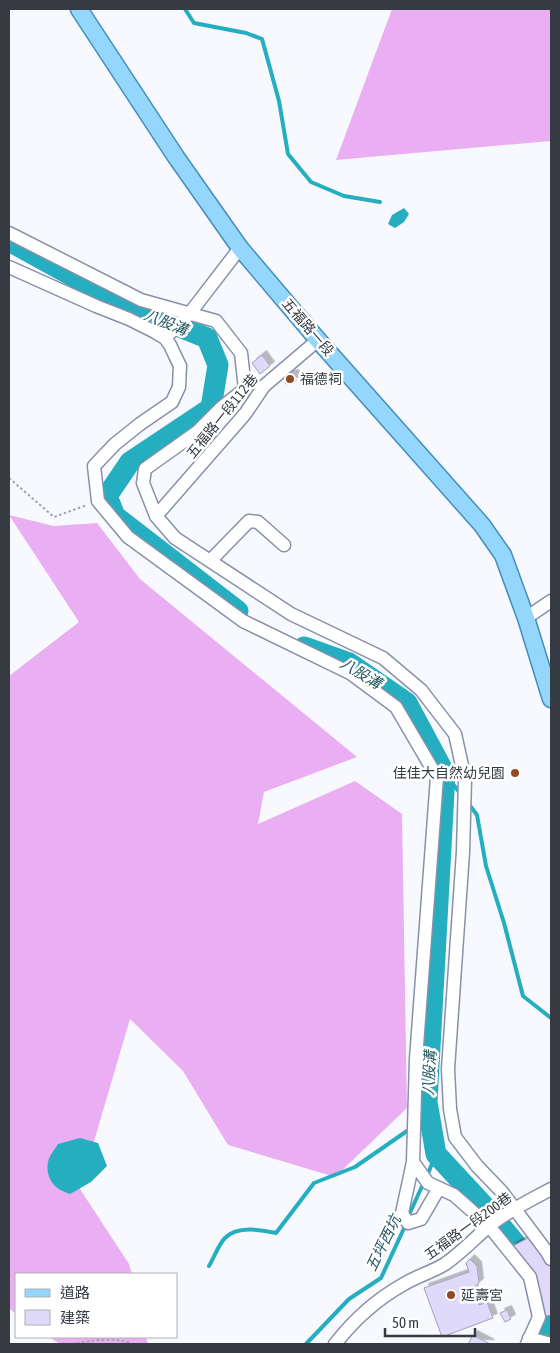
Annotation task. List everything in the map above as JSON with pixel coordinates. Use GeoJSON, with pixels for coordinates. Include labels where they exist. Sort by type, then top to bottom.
{"type":"FeatureCollection","features":[{"type":"Feature","properties":{"kind":"main road","name":"五福路一段"},"geometry":{"type":"LineString","coordinates":[[79,9],[176,157],[240,248],[318,340],[482,525],[504,555],[551,699]]}},
{"type":"Feature","properties":{"kind":"lane"},"geometry":{"type":"LineString","coordinates":[[9,233],[140,300],[216,321],[242,353],[245,390],[221,408],[197,432],[145,468],[143,483],[156,516],[175,538],[291,614],[383,658],[422,690],[455,734],[465,779],[463,852],[448,1069],[450,1109],[455,1137],[477,1166],[502,1192],[551,1259]]}},
{"type":"Feature","properties":{"kind":"lane"},"geometry":{"type":"LineString","coordinates":[[165,338],[190,314],[240,248]]}},
{"type":"Feature","properties":{"kind":"lane"},"geometry":{"type":"LineString","coordinates":[[9,267],[96,306],[129,318],[165,338],[180,366],[179,387],[172,402],[115,444],[94,466],[98,501],[128,537],[243,621],[350,673],[396,707],[437,777],[416,1059],[413,1162],[402,1213],[408,1223],[421,1220],[439,1188]]}},
{"type":"Feature","properties":{"kind":"lane","name":"五福路一段112巷"},"geometry":{"type":"LineString","coordinates":[[156,516],[239,420],[264,386],[318,340]]}},
{"type":"Feature","properties":{"kind":"lane"},"geometry":{"type":"LineString","coordinates":[[244,377],[264,386]]}},
{"type":"Feature","properties":{"kind":"lane"},"geometry":{"type":"LineString","coordinates":[[210,561],[249,521],[258,522],[284,545]]}},
{"type":"Feature","properties":{"kind":"lane"},"geometry":{"type":"LineString","coordinates":[[526,618],[551,601]]}},
{"type":"Feature","properties":{"kind":"lane"},"geometry":{"type":"LineString","coordinates":[[413,1162],[428,1183],[454,1195],[489,1226],[530,1277],[540,1317],[528,1341],[551,1344]]}},
{"type":"Feature","properties":{"kind":"lane","name":"五福路一段200巷"},"geometry":{"type":"LineString","coordinates":[[335,1344],[347,1328],[374,1305],[404,1284],[445,1264],[489,1226],[514,1209],[551,1189]]}},
{"type":"Feature","properties":{"kind":"path"},"geometry":{"type":"LineString","coordinates":[[9,478],[54,516],[98,501]]}},
{"type":"Feature","properties":{"kind":"path"},"geometry":{"type":"LineString","coordinates":[[72,1344],[89,1340],[126,1341],[132,1344]]}},
{"type":"Feature","properties":{"kind":"shaded area"},"geometry":{"type":"Polygon","coordinates":[[[392,9],[551,9],[551,141],[336,160],[392,9]]]}},
{"type":"Feature","properties":{"kind":"shaded area"},"geometry":{"type":"Polygon","coordinates":[[[9,515],[54,526],[97,523],[140,579],[357,757],[264,792],[258,824],[355,781],[402,814],[407,1108],[335,1177],[228,1145],[183,1071],[130,1019],[80,1189],[129,1264],[132,1273],[15,1273],[15,1313],[9,1308],[9,676],[79,622],[9,515]]]}},
{"type":"Feature","properties":{"kind":"shaded area"},"geometry":{"type":"Polygon","coordinates":[[[51,1338],[146,1338],[148,1344],[60,1344],[51,1338]]]}},
{"type":"Feature","properties":{"kind":"water"},"geometry":{"type":"Polygon","coordinates":[[[404,208],[409,214],[404,222],[395,228],[388,224],[392,215],[404,208]]]}},
{"type":"Feature","properties":{"kind":"water"},"geometry":{"type":"Polygon","coordinates":[[[80,1138],[98,1143],[107,1166],[91,1182],[70,1194],[60,1190],[52,1183],[48,1174],[48,1162],[58,1144],[80,1138]]]}},
{"type":"Feature","properties":{"kind":"building"},"geometry":{"type":"Polygon","coordinates":[[[262,355],[270,366],[260,374],[252,363],[262,355]]]}},
{"type":"Feature","properties":{"kind":"building","name":"福德祠"},"geometry":{"type":"Polygon","coordinates":[[[294,374],[296,381],[286,384],[284,376],[294,374]]]}},
{"type":"Feature","properties":{"kind":"building"},"geometry":{"type":"Polygon","coordinates":[[[532,1236],[548,1260],[551,1269],[551,1315],[541,1317],[511,1247],[532,1236]]]}},
{"type":"Feature","properties":{"kind":"building","name":"延壽宮"},"geometry":{"type":"Polygon","coordinates":[[[470,1259],[477,1266],[479,1283],[473,1288],[479,1305],[487,1302],[493,1318],[442,1337],[424,1288],[469,1272],[466,1263],[470,1259]]]}},
{"type":"Feature","properties":{"kind":"building"},"geometry":{"type":"Polygon","coordinates":[[[507,1310],[511,1319],[505,1322],[500,1313],[507,1310]]]}},
{"type":"Feature","properties":{"kind":"building"},"geometry":{"type":"Polygon","coordinates":[[[473,1335],[490,1344],[468,1344],[473,1335]]]}},
{"type":"Feature","properties":{"kind":"waterway"},"geometry":{"type":"LineString","coordinates":[[185,9],[194,23],[246,33],[262,39],[279,101],[288,154],[311,182],[344,196],[380,202]]}},
{"type":"Feature","properties":{"kind":"waterway","name":"八股溝"},"geometry":{"type":"LineString","coordinates":[[9,241],[125,305],[207,338],[218,365],[211,408],[130,462],[107,496],[115,516],[238,611]]}},
{"type":"Feature","properties":{"kind":"waterway","name":"八股溝"},"geometry":{"type":"LineString","coordinates":[[304,647],[349,663],[407,703],[445,774],[427,1102],[436,1154],[486,1208],[534,1266],[547,1323],[540,1344]]}},
{"type":"Feature","properties":{"kind":"waterway"},"geometry":{"type":"LineString","coordinates":[[445,774],[460,793]]}},
{"type":"Feature","properties":{"kind":"waterway"},"geometry":{"type":"LineString","coordinates":[[468,803],[477,815],[486,866],[504,923],[523,996],[551,1018]]}},
{"type":"Feature","properties":{"kind":"waterway"},"geometry":{"type":"LineString","coordinates":[[420,1123],[430,1116]]}},
{"type":"Feature","properties":{"kind":"waterway"},"geometry":{"type":"LineString","coordinates":[[209,1266],[220,1244],[230,1234],[243,1230],[276,1233],[314,1183],[355,1167],[407,1131]]}},
{"type":"Feature","properties":{"kind":"waterway","name":"五坪西坑"},"geometry":{"type":"LineString","coordinates":[[427,1176],[436,1154]]}},
{"type":"Feature","properties":{"kind":"waterway","name":"五坪西坑"},"geometry":{"type":"LineString","coordinates":[[408,1217],[424,1182]]}},
{"type":"Feature","properties":{"kind":"waterway","name":"五坪西坑"},"geometry":{"type":"LineString","coordinates":[[306,1344],[349,1299],[381,1278],[406,1224]]}},
{"type":"Feature","properties":{"kind":"place","name":"福德祠"},"geometry":{"type":"Point","coordinates":[290,379]}},
{"type":"Feature","properties":{"kind":"place","name":"佳佳大自然幼兒園"},"geometry":{"type":"Point","coordinates":[515,773]}},
{"type":"Feature","properties":{"kind":"place","name":"延壽宮"},"geometry":{"type":"Point","coordinates":[451,1295]}}]}
